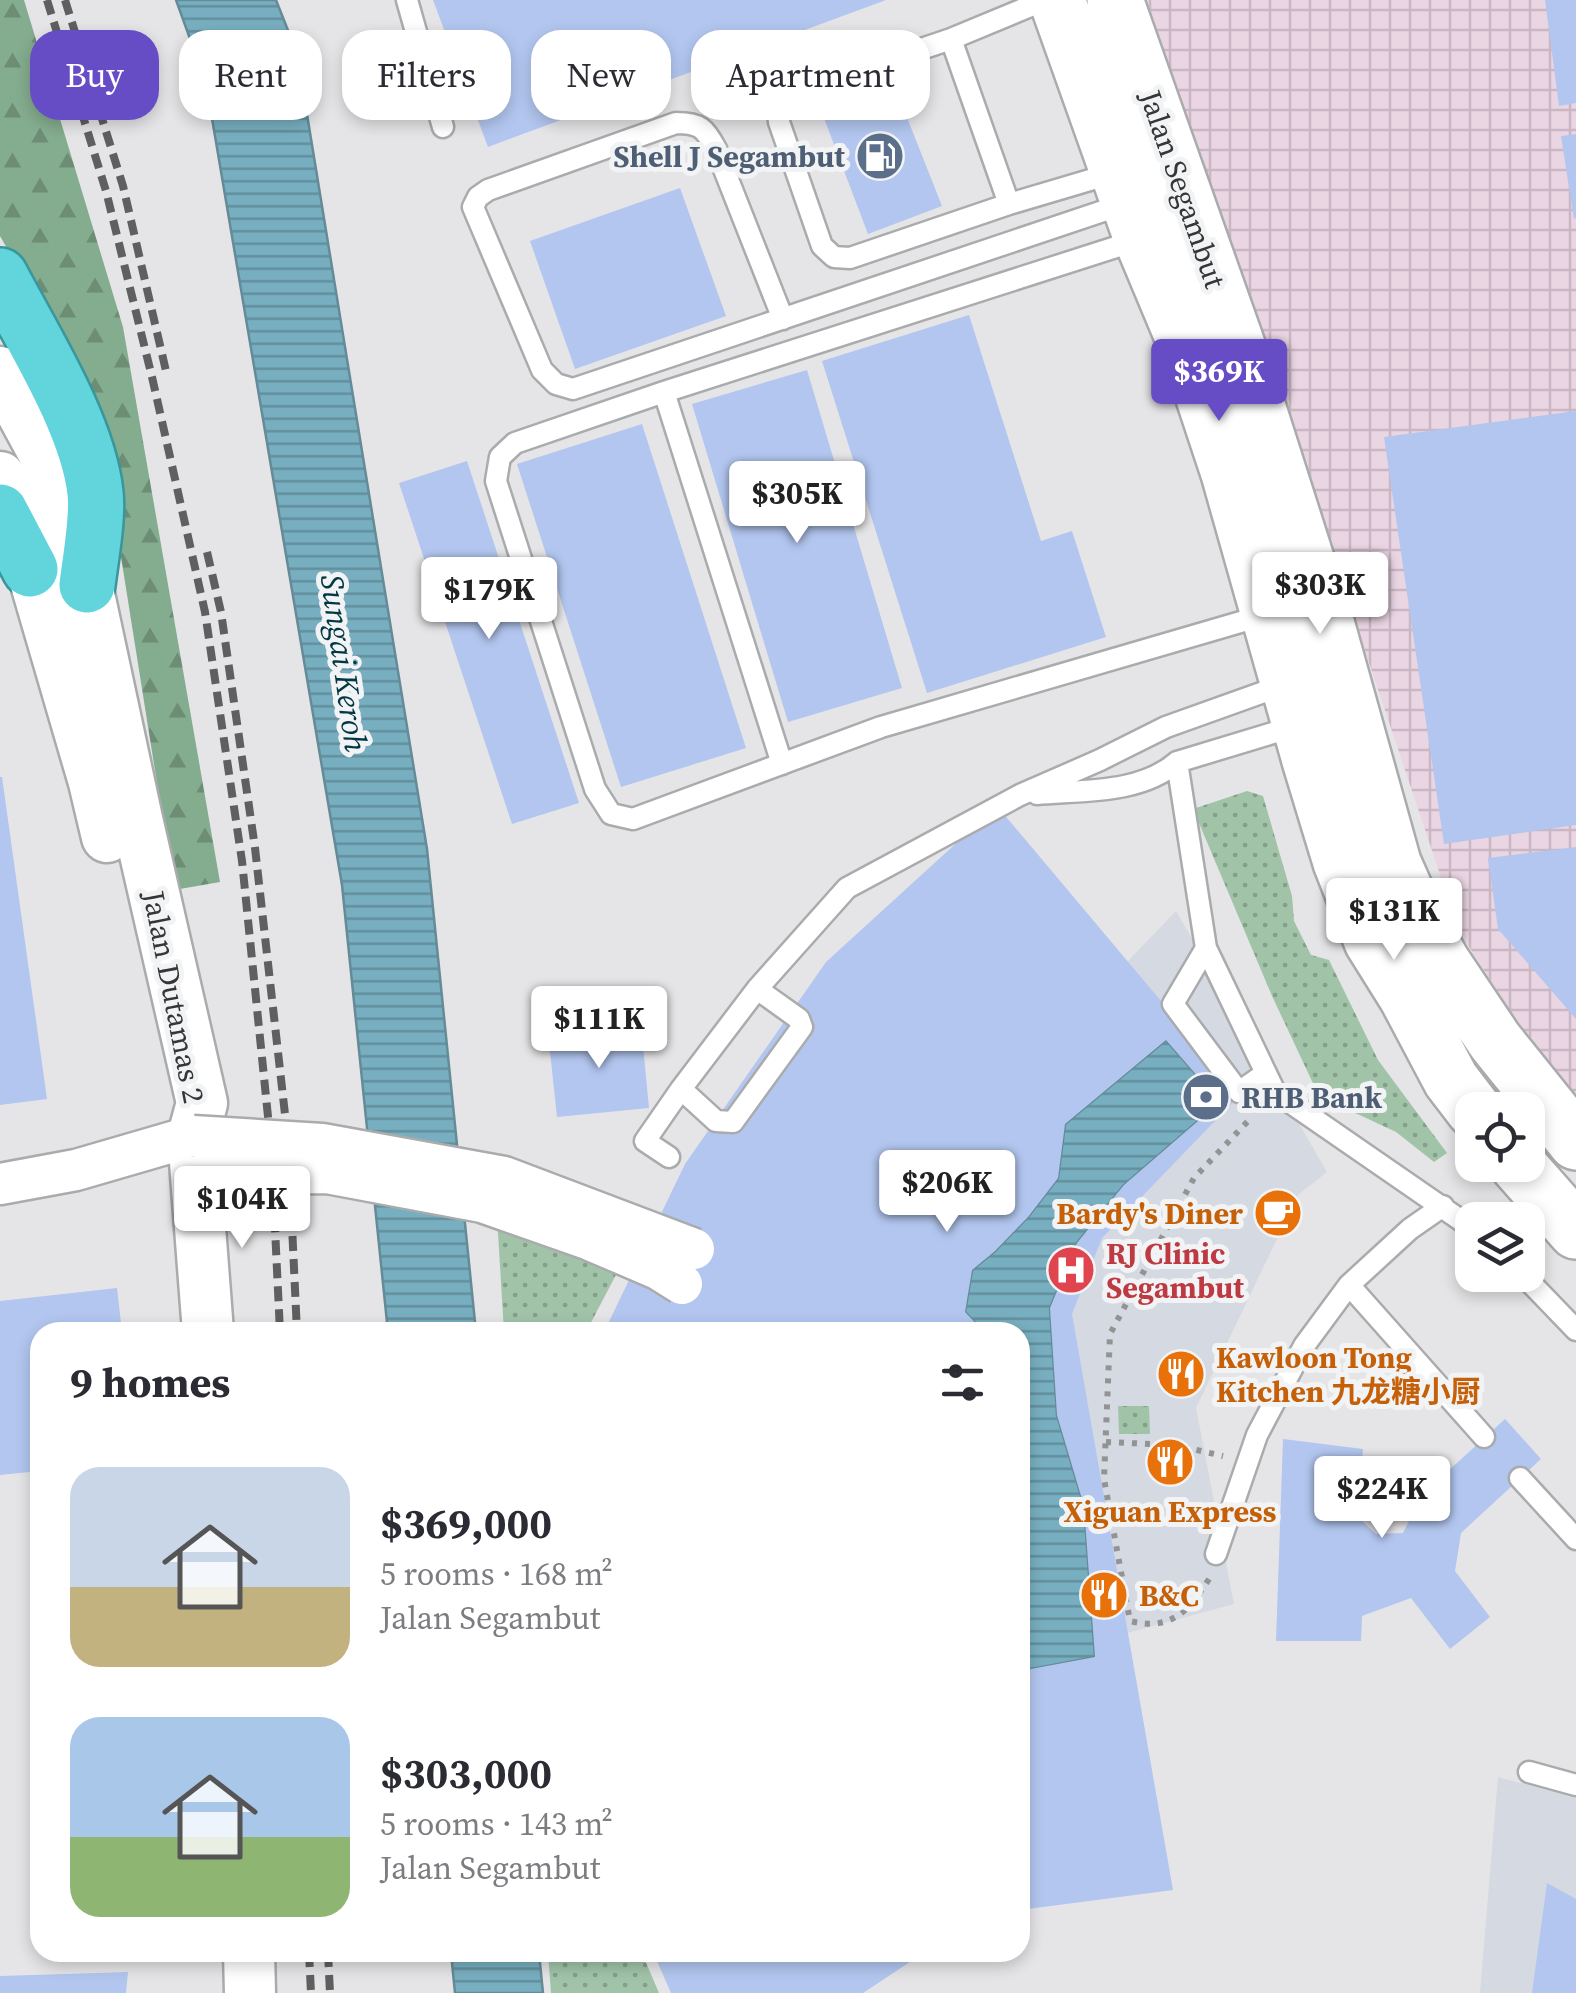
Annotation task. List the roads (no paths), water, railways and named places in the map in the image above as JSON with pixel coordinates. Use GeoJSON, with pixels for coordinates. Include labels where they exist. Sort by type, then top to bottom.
{"type":"FeatureCollection","features":[{"type":"Feature","properties":{"kind":"highway"},"geometry":{"type":"LineString","coordinates":[[0,276],[64,398],[88,455],[96,496],[87,585]]}},
{"type":"Feature","properties":{"kind":"highway"},"geometry":{"type":"LineString","coordinates":[[0,512],[30,570]]}},
{"type":"Feature","properties":{"kind":"main road","name":"Jalan Segambut"},"geometry":{"type":"LineString","coordinates":[[1057,0],[1142,183],[1246,372],[1324,618],[1319,697],[1341,862],[1372,941],[1460,1092]]}},
{"type":"Feature","properties":{"kind":"main road","name":"Jalan Segambut"},"geometry":{"type":"LineString","coordinates":[[1116,0],[1142,183],[1270,614],[1319,697],[1414,914],[1496,1042],[1576,1142]]}},
{"type":"Feature","properties":{"kind":"main road"},"geometry":{"type":"LineString","coordinates":[[1407,997],[1483,1092]]}},
{"type":"Feature","properties":{"kind":"main road"},"geometry":{"type":"LineString","coordinates":[[1545,1165],[1576,1201]]}},
{"type":"Feature","properties":{"kind":"main road"},"geometry":{"type":"LineString","coordinates":[[1533,1182],[1576,1231]]}},
{"type":"Feature","properties":{"kind":"street","name":"Jalan Dutamas 2"},"geometry":{"type":"LineString","coordinates":[[0,372],[46,456],[87,585],[202,1103],[195,1156]]}},
{"type":"Feature","properties":{"kind":"street","name":"Jalan Dutamas 2"},"geometry":{"type":"LineString","coordinates":[[0,477],[16,515],[94,782],[168,1106],[195,1156]]}},
{"type":"Feature","properties":{"kind":"street"},"geometry":{"type":"LineString","coordinates":[[0,1184],[76,1170],[322,1144],[504,1177],[597,1228],[688,1266]]}},
{"type":"Feature","properties":{"kind":"street"},"geometry":{"type":"LineString","coordinates":[[195,1156],[207,1322]]}},
{"type":"Feature","properties":{"kind":"street"},"geometry":{"type":"LineString","coordinates":[[249,1962],[250,1993]]}},
{"type":"Feature","properties":{"kind":"lane"},"geometry":{"type":"LineString","coordinates":[[407,0],[443,127]]}},
{"type":"Feature","properties":{"kind":"lane"},"geometry":{"type":"LineString","coordinates":[[1046,0],[951,39],[791,93],[778,104],[779,122],[822,246],[834,257],[850,258],[1010,204],[1142,183]]}},
{"type":"Feature","properties":{"kind":"lane"},"geometry":{"type":"LineString","coordinates":[[951,39],[1010,204]]}},
{"type":"Feature","properties":{"kind":"lane"},"geometry":{"type":"LineString","coordinates":[[783,319],[716,149],[708,134],[695,123],[676,123],[488,190],[478,197],[474,207],[542,370],[556,384],[573,389],[783,319],[1142,183]]}},
{"type":"Feature","properties":{"kind":"lane"},"geometry":{"type":"LineString","coordinates":[[1142,183],[664,392],[515,443],[500,458],[496,482],[594,789],[611,814],[633,819],[881,726],[1270,614]]}},
{"type":"Feature","properties":{"kind":"lane"},"geometry":{"type":"LineString","coordinates":[[664,392],[782,764]]}},
{"type":"Feature","properties":{"kind":"lane"},"geometry":{"type":"LineString","coordinates":[[1020,795],[1104,788],[1120,776],[1162,758],[1177,762],[1319,697]]}},
{"type":"Feature","properties":{"kind":"lane"},"geometry":{"type":"LineString","coordinates":[[669,1158],[646,1141],[757,988],[848,888],[1020,795],[1166,727],[1319,697]]}},
{"type":"Feature","properties":{"kind":"lane"},"geometry":{"type":"LineString","coordinates":[[1177,762],[1206,948],[1270,1083],[1455,1215]]}},
{"type":"Feature","properties":{"kind":"lane"},"geometry":{"type":"LineString","coordinates":[[1206,948],[1174,1004],[1239,1092],[1270,1083]]}},
{"type":"Feature","properties":{"kind":"lane"},"geometry":{"type":"LineString","coordinates":[[680,1090],[716,1120],[733,1122],[802,1027],[799,1019],[757,988]]}},
{"type":"Feature","properties":{"kind":"lane"},"geometry":{"type":"LineString","coordinates":[[1216,1554],[1257,1435],[1304,1346],[1349,1285],[1410,1229],[1443,1206]]}},
{"type":"Feature","properties":{"kind":"lane"},"geometry":{"type":"LineString","coordinates":[[1349,1285],[1484,1438]]}},
{"type":"Feature","properties":{"kind":"lane"},"geometry":{"type":"LineString","coordinates":[[1539,1292],[1576,1330]]}},
{"type":"Feature","properties":{"kind":"lane"},"geometry":{"type":"LineString","coordinates":[[1520,1478],[1576,1539]]}},
{"type":"Feature","properties":{"kind":"lane"},"geometry":{"type":"LineString","coordinates":[[1529,1772],[1576,1784]]}},
{"type":"Feature","properties":{"kind":"water"},"geometry":{"type":"Polygon","coordinates":[[[176,0],[276,0],[288,30],[187,30],[176,0]]]}},
{"type":"Feature","properties":{"kind":"water","name":"Sungai Keroh"},"geometry":{"type":"Polygon","coordinates":[[[212,120],[308,120],[427,849],[475,1322],[387,1322],[342,885],[212,120]]]}},
{"type":"Feature","properties":{"kind":"water"},"geometry":{"type":"Polygon","coordinates":[[[1166,1040],[1220,1102],[1124,1185],[1077,1243],[1050,1308],[1057,1415],[1084,1506],[1095,1657],[1030,1669],[1030,1322],[974,1322],[965,1312],[972,1270],[1028,1217],[1058,1178],[1065,1124],[1166,1040]]]}},
{"type":"Feature","properties":{"kind":"water"},"geometry":{"type":"Polygon","coordinates":[[[452,1962],[540,1962],[543,1993],[455,1993],[452,1962]]]}},
{"type":"Feature","properties":{"kind":"railway"},"geometry":{"type":"LineString","coordinates":[[47,0],[106,191],[205,612],[242,861],[271,1146],[280,1322]]}},
{"type":"Feature","properties":{"kind":"railway"},"geometry":{"type":"LineString","coordinates":[[65,0],[123,186],[166,371]]}},
{"type":"Feature","properties":{"kind":"railway"},"geometry":{"type":"LineString","coordinates":[[207,552],[221,612],[255,848],[288,1141],[297,1322]]}},
{"type":"Feature","properties":{"kind":"railway"},"geometry":{"type":"LineString","coordinates":[[309,1962],[311,1993]]}},
{"type":"Feature","properties":{"kind":"railway"},"geometry":{"type":"LineString","coordinates":[[328,1962],[330,1993]]}},
{"type":"Feature","properties":{"kind":"place","name":"Shell J Segambut"},"geometry":{"type":"Point","coordinates":[880,156]}},
{"type":"Feature","properties":{"kind":"place","name":"RHB Bank"},"geometry":{"type":"Point","coordinates":[1206,1097]}},
{"type":"Feature","properties":{"kind":"place","name":"Bardy's Diner"},"geometry":{"type":"Point","coordinates":[1278,1213]}},
{"type":"Feature","properties":{"kind":"place","name":"RJ Clinic Segambut"},"geometry":{"type":"Point","coordinates":[1071,1270]}},
{"type":"Feature","properties":{"kind":"place","name":"Kawloon Tong Kitchen 九龙糖小厨"},"geometry":{"type":"Point","coordinates":[1181,1374]}},
{"type":"Feature","properties":{"kind":"place","name":"Xiguan Express"},"geometry":{"type":"Point","coordinates":[1170,1462]}},
{"type":"Feature","properties":{"kind":"place","name":"B&C"},"geometry":{"type":"Point","coordinates":[1104,1595]}}]}
